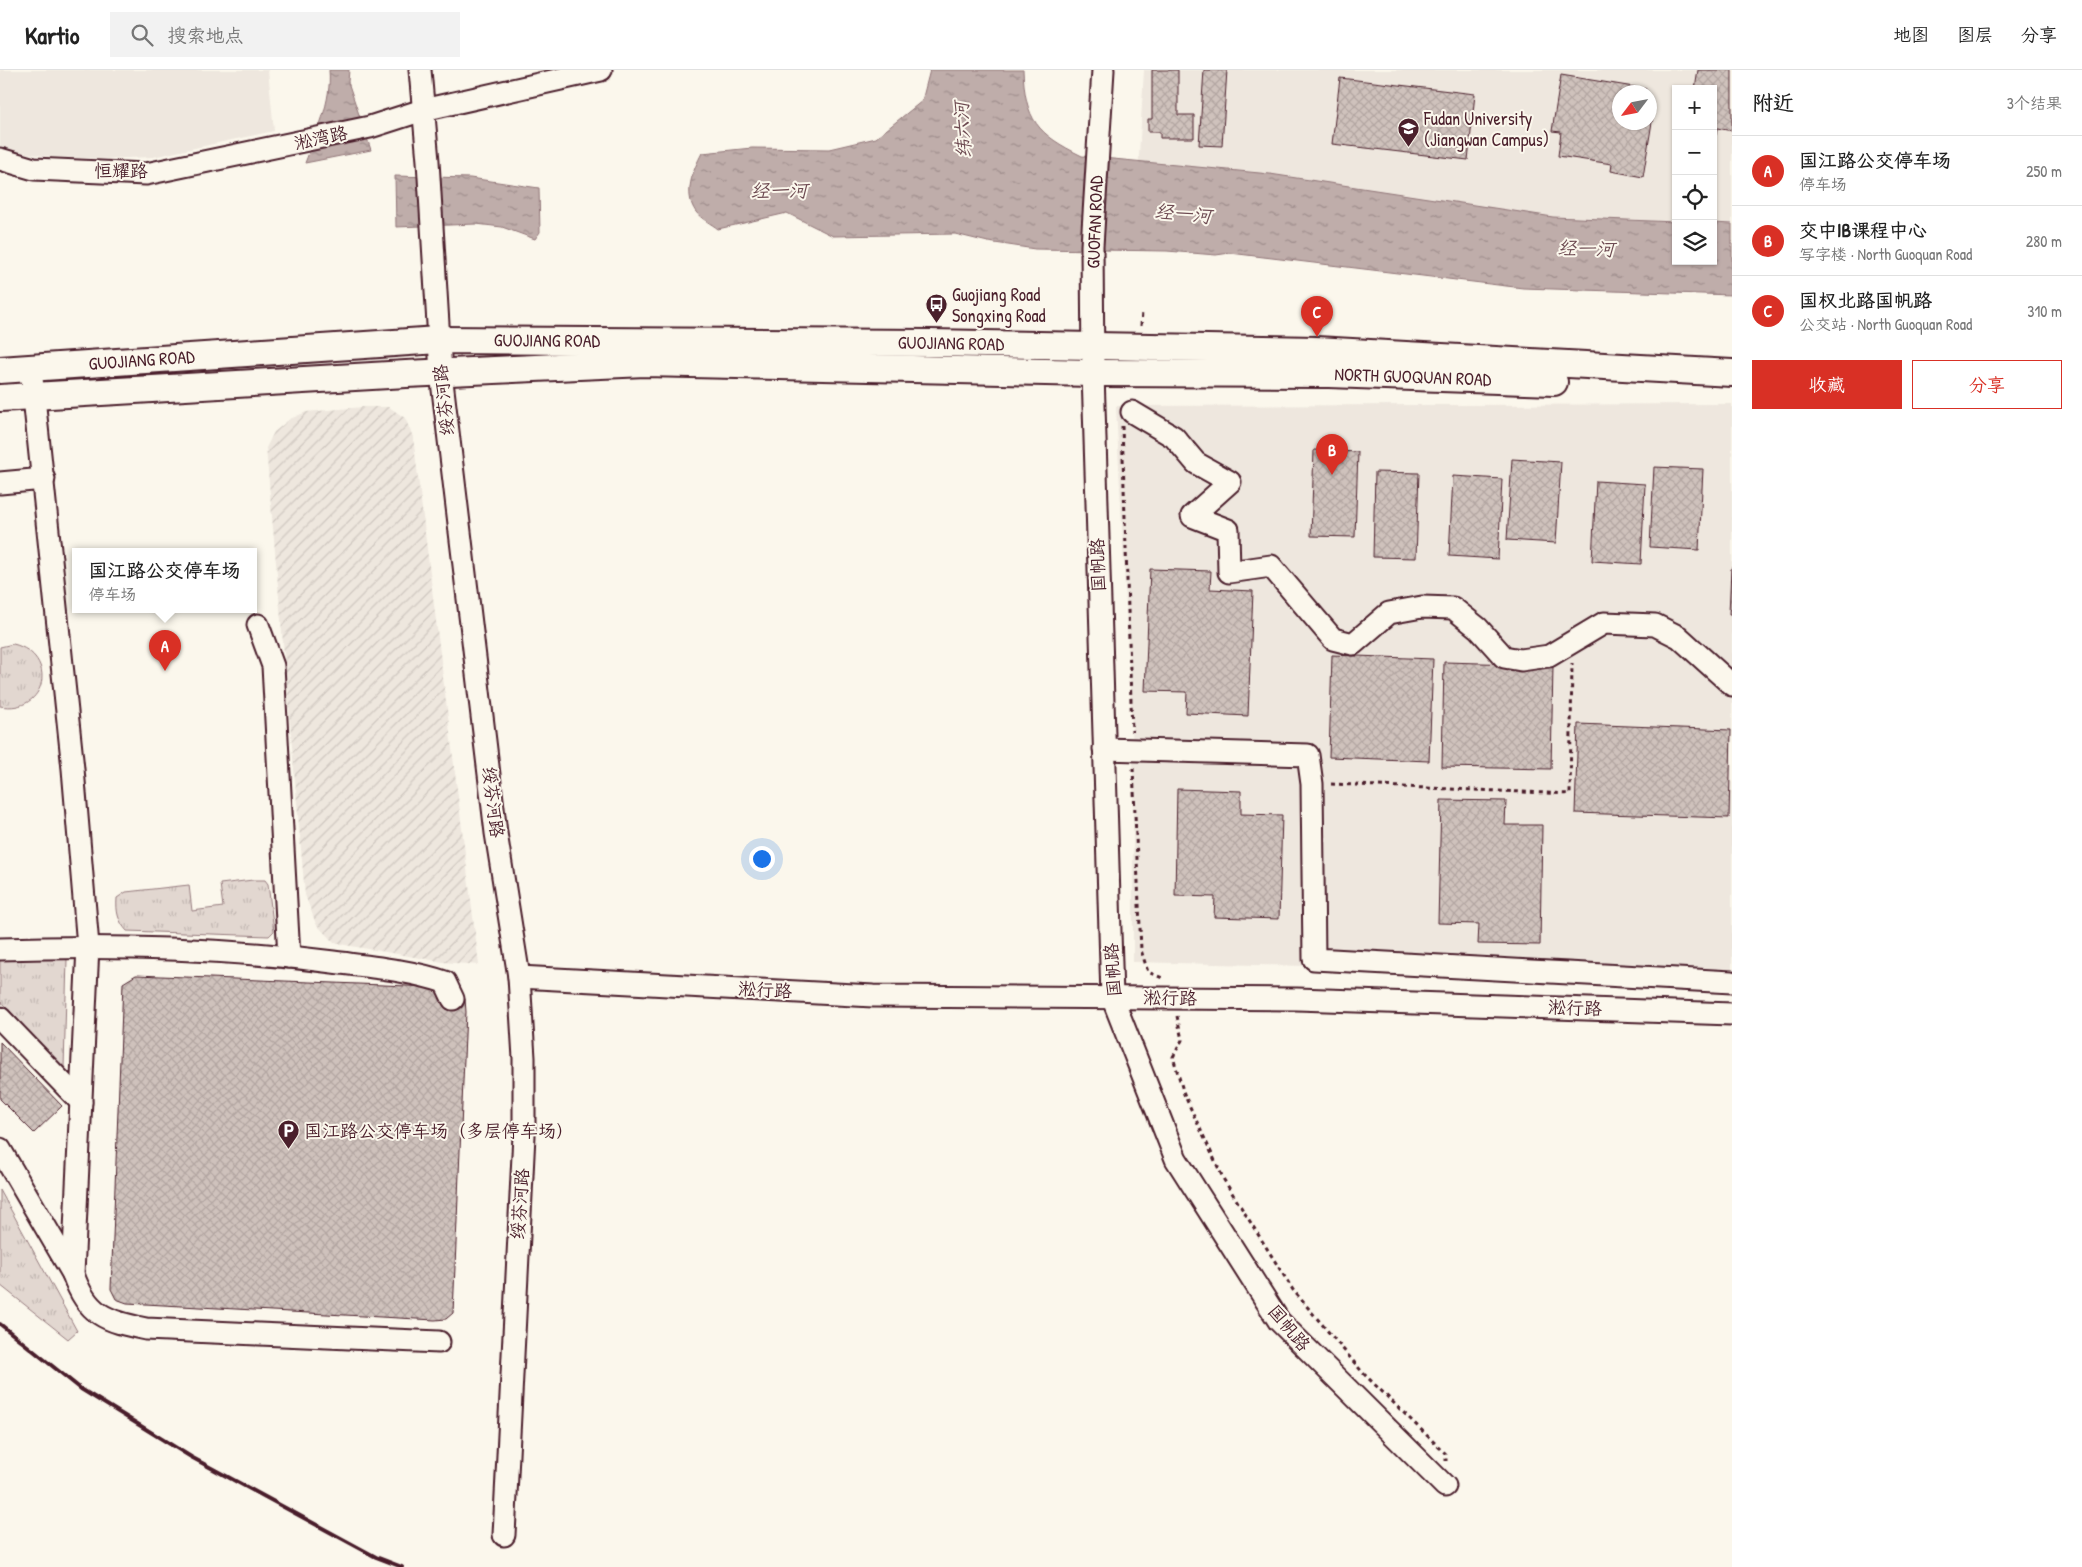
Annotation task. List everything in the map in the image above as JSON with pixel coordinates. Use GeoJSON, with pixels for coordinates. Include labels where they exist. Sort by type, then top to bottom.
{"type":"FeatureCollection","features":[{"type":"Feature","properties":{"kind":"main road","name":"GUOJIANG ROAD"},"geometry":{"type":"LineString","coordinates":[[0,370],[438,340],[931,343],[1094,348]]}},
{"type":"Feature","properties":{"kind":"main road","name":"NORTH GUOQUAN ROAD"},"geometry":{"type":"LineString","coordinates":[[1094,348],[1316,350],[1732,373]]}},
{"type":"Feature","properties":{"kind":"main road","name":"GUOJIANG ROAD"},"geometry":{"type":"LineString","coordinates":[[0,398],[645,363],[1093,373]]}},
{"type":"Feature","properties":{"kind":"main road","name":"NORTH GUOQUAN ROAD"},"geometry":{"type":"LineString","coordinates":[[1093,373],[1329,374],[1732,389]]}},
{"type":"Feature","properties":{"kind":"street","name":"绥芬河路"},"geometry":{"type":"LineString","coordinates":[[420,70],[428,161],[441,373],[496,833],[519,977],[524,1058],[524,1135],[504,1534]]}},
{"type":"Feature","properties":{"kind":"street"},"geometry":{"type":"LineString","coordinates":[[423,110],[601,70]]}},
{"type":"Feature","properties":{"kind":"street","name":"GUOFAN ROAD"},"geometry":{"type":"LineString","coordinates":[[1093,373],[1092,246],[1103,70]]}},
{"type":"Feature","properties":{"kind":"street","name":"淞湾路"},"geometry":{"type":"LineString","coordinates":[[272,148],[370,127],[423,110]]}},
{"type":"Feature","properties":{"kind":"street","name":"恒耀路"},"geometry":{"type":"LineString","coordinates":[[0,159],[34,168],[146,174],[272,148]]}},
{"type":"Feature","properties":{"kind":"street"},"geometry":{"type":"LineString","coordinates":[[296,351],[298,382]]}},
{"type":"Feature","properties":{"kind":"street"},"geometry":{"type":"LineString","coordinates":[[31,369],[73,769],[88,946],[73,1274]]}},
{"type":"Feature","properties":{"kind":"street","name":"国帆路"},"geometry":{"type":"LineString","coordinates":[[1093,373],[1112,997],[1176,1159],[1279,1321],[1444,1486]]}},
{"type":"Feature","properties":{"kind":"street"},"geometry":{"type":"LineString","coordinates":[[1132,412],[1174,437],[1196,463],[1230,482],[1192,516],[1228,530],[1229,572],[1271,566],[1333,639],[1353,644],[1389,613],[1422,607],[1453,608],[1478,628],[1504,657],[1521,660],[1550,656],[1604,623],[1655,625],[1679,637],[1732,685]]}},
{"type":"Feature","properties":{"kind":"street"},"geometry":{"type":"LineString","coordinates":[[0,483],[44,479]]}},
{"type":"Feature","properties":{"kind":"street"},"geometry":{"type":"LineString","coordinates":[[258,625],[274,666],[289,956]]}},
{"type":"Feature","properties":{"kind":"street"},"geometry":{"type":"LineString","coordinates":[[1104,750],[1132,749],[1308,754],[1312,784],[1314,959],[1732,982]]}},
{"type":"Feature","properties":{"kind":"street"},"geometry":{"type":"LineString","coordinates":[[0,949],[88,946],[289,956],[417,973],[445,982],[453,999]]}},
{"type":"Feature","properties":{"kind":"street","name":"淞行路"},"geometry":{"type":"LineString","coordinates":[[519,977],[873,996],[1297,999],[1732,1014]]}},
{"type":"Feature","properties":{"kind":"street"},"geometry":{"type":"LineString","coordinates":[[0,1018],[81,1102]]}},
{"type":"Feature","properties":{"kind":"street"},"geometry":{"type":"LineString","coordinates":[[0,1149],[73,1274],[80,1293],[92,1308],[113,1323],[146,1329],[439,1342]]}},
{"type":"Feature","properties":{"kind":"path"},"geometry":{"type":"LineString","coordinates":[[1140,347],[1142,311]]}},
{"type":"Feature","properties":{"kind":"path"},"geometry":{"type":"LineString","coordinates":[[1132,412],[1122,427],[1132,749],[1141,950],[1148,972],[1164,978],[1174,998],[1182,1040],[1173,1057],[1184,1094],[1224,1180],[1293,1290],[1364,1374],[1446,1454],[1444,1486]]}},
{"type":"Feature","properties":{"kind":"path"},"geometry":{"type":"LineString","coordinates":[[1312,784],[1570,794],[1572,642]]}},
{"type":"Feature","properties":{"kind":"shaded area"},"geometry":{"type":"Polygon","coordinates":[[[0,70],[268,70],[274,131],[153,157],[100,159],[50,157],[9,150],[0,147],[0,70]]]}},
{"type":"Feature","properties":{"kind":"shaded area","name":"Fudan University (Jiangwan Campus)"},"geometry":{"type":"Polygon","coordinates":[[[1144,70],[1732,70],[1732,254],[1717,252],[1717,85],[1672,85],[1672,246],[1138,173],[1144,70]]]}},
{"type":"Feature","properties":{"kind":"shaded area"},"geometry":{"type":"Polygon","coordinates":[[[1732,404],[1732,976],[1133,962],[1133,749],[1116,406],[1732,404]]]}},
{"type":"Feature","properties":{"kind":"shaded area"},"geometry":{"type":"Polygon","coordinates":[[[363,407],[389,407],[405,418],[413,437],[479,965],[443,962],[334,943],[316,924],[305,895],[266,448],[274,432],[290,419],[306,412],[363,407]]]}},
{"type":"Feature","properties":{"kind":"green space"},"geometry":{"type":"Polygon","coordinates":[[[13,644],[28,650],[37,660],[41,671],[41,682],[37,693],[28,702],[16,706],[0,706],[0,647],[13,644]]]}},
{"type":"Feature","properties":{"kind":"green space"},"geometry":{"type":"Polygon","coordinates":[[[265,880],[268,884],[274,931],[269,936],[127,931],[118,916],[117,898],[126,892],[189,885],[192,911],[223,907],[220,884],[265,880]]]}},
{"type":"Feature","properties":{"kind":"green space"},"geometry":{"type":"Polygon","coordinates":[[[64,953],[67,959],[64,1068],[0,1001],[0,955],[64,953]]]}},
{"type":"Feature","properties":{"kind":"green space"},"geometry":{"type":"Polygon","coordinates":[[[0,1190],[77,1331],[68,1339],[0,1285],[0,1190]]]}},
{"type":"Feature","properties":{"kind":"water"},"geometry":{"type":"Polygon","coordinates":[[[329,70],[349,70],[348,82],[371,150],[305,163],[326,106],[329,70]]]}},
{"type":"Feature","properties":{"kind":"water"},"geometry":{"type":"Polygon","coordinates":[[[930,70],[1023,70],[1027,101],[1036,124],[1054,140],[1082,156],[1270,174],[1553,217],[1672,222],[1672,265],[1717,265],[1717,223],[1732,224],[1732,295],[1523,288],[1230,253],[1216,255],[1167,251],[1035,249],[988,242],[955,234],[833,236],[787,213],[718,229],[698,215],[692,205],[690,198],[691,182],[695,167],[702,153],[752,148],[829,149],[876,138],[922,101],[930,70]]]}},
{"type":"Feature","properties":{"kind":"water"},"geometry":{"type":"Polygon","coordinates":[[[395,176],[470,178],[539,188],[540,232],[535,239],[502,227],[476,224],[396,227],[395,176]]]}},
{"type":"Feature","properties":{"kind":"building"},"geometry":{"type":"Polygon","coordinates":[[[1152,70],[1178,70],[1178,115],[1194,115],[1194,138],[1160,138],[1160,132],[1148,132],[1148,119],[1152,119],[1152,70]]]}},
{"type":"Feature","properties":{"kind":"building"},"geometry":{"type":"Polygon","coordinates":[[[1204,70],[1227,70],[1222,146],[1199,145],[1204,70]]]}},
{"type":"Feature","properties":{"kind":"building"},"geometry":{"type":"Polygon","coordinates":[[[1698,70],[1732,70],[1732,131],[1717,128],[1717,85],[1696,85],[1698,70]]]}},
{"type":"Feature","properties":{"kind":"building"},"geometry":{"type":"Polygon","coordinates":[[[1561,75],[1622,85],[1612,85],[1612,130],[1651,130],[1643,177],[1611,171],[1612,164],[1558,156],[1561,132],[1552,131],[1561,75]]]}},
{"type":"Feature","properties":{"kind":"building"},"geometry":{"type":"Polygon","coordinates":[[[1340,78],[1475,94],[1468,160],[1332,144],[1340,78]]]}},
{"type":"Feature","properties":{"kind":"building"},"geometry":{"type":"Polygon","coordinates":[[[1314,450],[1358,452],[1355,537],[1311,536],[1314,450]]]}},
{"type":"Feature","properties":{"kind":"building"},"geometry":{"type":"Polygon","coordinates":[[[1512,459],[1561,462],[1556,543],[1507,540],[1512,459]]]}},
{"type":"Feature","properties":{"kind":"building"},"geometry":{"type":"Polygon","coordinates":[[[1654,467],[1703,469],[1699,550],[1650,547],[1654,467]]]}},
{"type":"Feature","properties":{"kind":"building"},"geometry":{"type":"Polygon","coordinates":[[[1375,472],[1419,473],[1416,558],[1373,557],[1375,472]]]}},
{"type":"Feature","properties":{"kind":"building"},"geometry":{"type":"Polygon","coordinates":[[[1453,476],[1502,479],[1498,559],[1449,556],[1453,476]]]}},
{"type":"Feature","properties":{"kind":"building"},"geometry":{"type":"Polygon","coordinates":[[[1596,481],[1645,484],[1641,564],[1592,561],[1596,481]]]}},
{"type":"Feature","properties":{"kind":"building"},"geometry":{"type":"Polygon","coordinates":[[[1731,568],[1732,614],[1729,614],[1731,568]]]}},
{"type":"Feature","properties":{"kind":"building"},"geometry":{"type":"Polygon","coordinates":[[[1150,569],[1211,571],[1210,589],[1253,591],[1248,716],[1186,713],[1187,692],[1145,691],[1150,569]]]}},
{"type":"Feature","properties":{"kind":"building"},"geometry":{"type":"Polygon","coordinates":[[[1332,655],[1433,659],[1429,761],[1329,757],[1332,655]]]}},
{"type":"Feature","properties":{"kind":"building"},"geometry":{"type":"Polygon","coordinates":[[[1444,662],[1553,665],[1551,769],[1442,767],[1444,662]]]}},
{"type":"Feature","properties":{"kind":"building"},"geometry":{"type":"Polygon","coordinates":[[[1578,724],[1731,730],[1729,818],[1575,813],[1578,724]]]}},
{"type":"Feature","properties":{"kind":"building"},"geometry":{"type":"Polygon","coordinates":[[[1177,789],[1241,791],[1241,814],[1282,815],[1279,919],[1214,917],[1215,897],[1175,896],[1177,789]]]}},
{"type":"Feature","properties":{"kind":"building"},"geometry":{"type":"Polygon","coordinates":[[[1441,800],[1506,801],[1505,825],[1542,825],[1540,945],[1478,944],[1479,924],[1438,923],[1441,800]]]}},
{"type":"Feature","properties":{"kind":"building","name":"国江路公交停车场（多层停车场）"},"geometry":{"type":"Polygon","coordinates":[[[136,975],[457,988],[465,999],[466,1012],[453,1313],[446,1319],[435,1320],[127,1303],[116,1299],[111,1289],[123,983],[136,975]]]}},
{"type":"Feature","properties":{"kind":"building"},"geometry":{"type":"Polygon","coordinates":[[[0,1042],[62,1106],[34,1133],[0,1099],[0,1042]]]}},
{"type":"Feature","properties":{"kind":"railway"},"geometry":{"type":"LineString","coordinates":[[0,1324],[81,1389],[191,1457],[376,1557],[402,1567]]}},
{"type":"Feature","properties":{"kind":"place","name":"Fudan University (Jiangwan Campus)"},"geometry":{"type":"Point","coordinates":[1408,148]}},
{"type":"Feature","properties":{"kind":"place","name":"Guojiang Road Songxing Road"},"geometry":{"type":"Point","coordinates":[936,324]}},
{"type":"Feature","properties":{"kind":"place","name":"国权北路国帆路"},"geometry":{"type":"Point","coordinates":[1317,337]}},
{"type":"Feature","properties":{"kind":"place","name":"交中IB课程中心"},"geometry":{"type":"Point","coordinates":[1332,475]}},
{"type":"Feature","properties":{"kind":"place","name":"国江路公交停车场"},"geometry":{"type":"Point","coordinates":[165,671]}},
{"type":"Feature","properties":{"kind":"place","name":"国江路公交停车场（多层停车场）"},"geometry":{"type":"Point","coordinates":[288,1150]}},
{"type":"Feature","properties":{"kind":"water label","name":"纬六河"},"geometry":{"type":"Point","coordinates":[962,130]}},
{"type":"Feature","properties":{"kind":"water label","name":"经一河"},"geometry":{"type":"Point","coordinates":[779,190]}},
{"type":"Feature","properties":{"kind":"water label","name":"经一河"},"geometry":{"type":"Point","coordinates":[1183,213]}},
{"type":"Feature","properties":{"kind":"water label","name":"经一河"},"geometry":{"type":"Point","coordinates":[1586,248]}}]}
